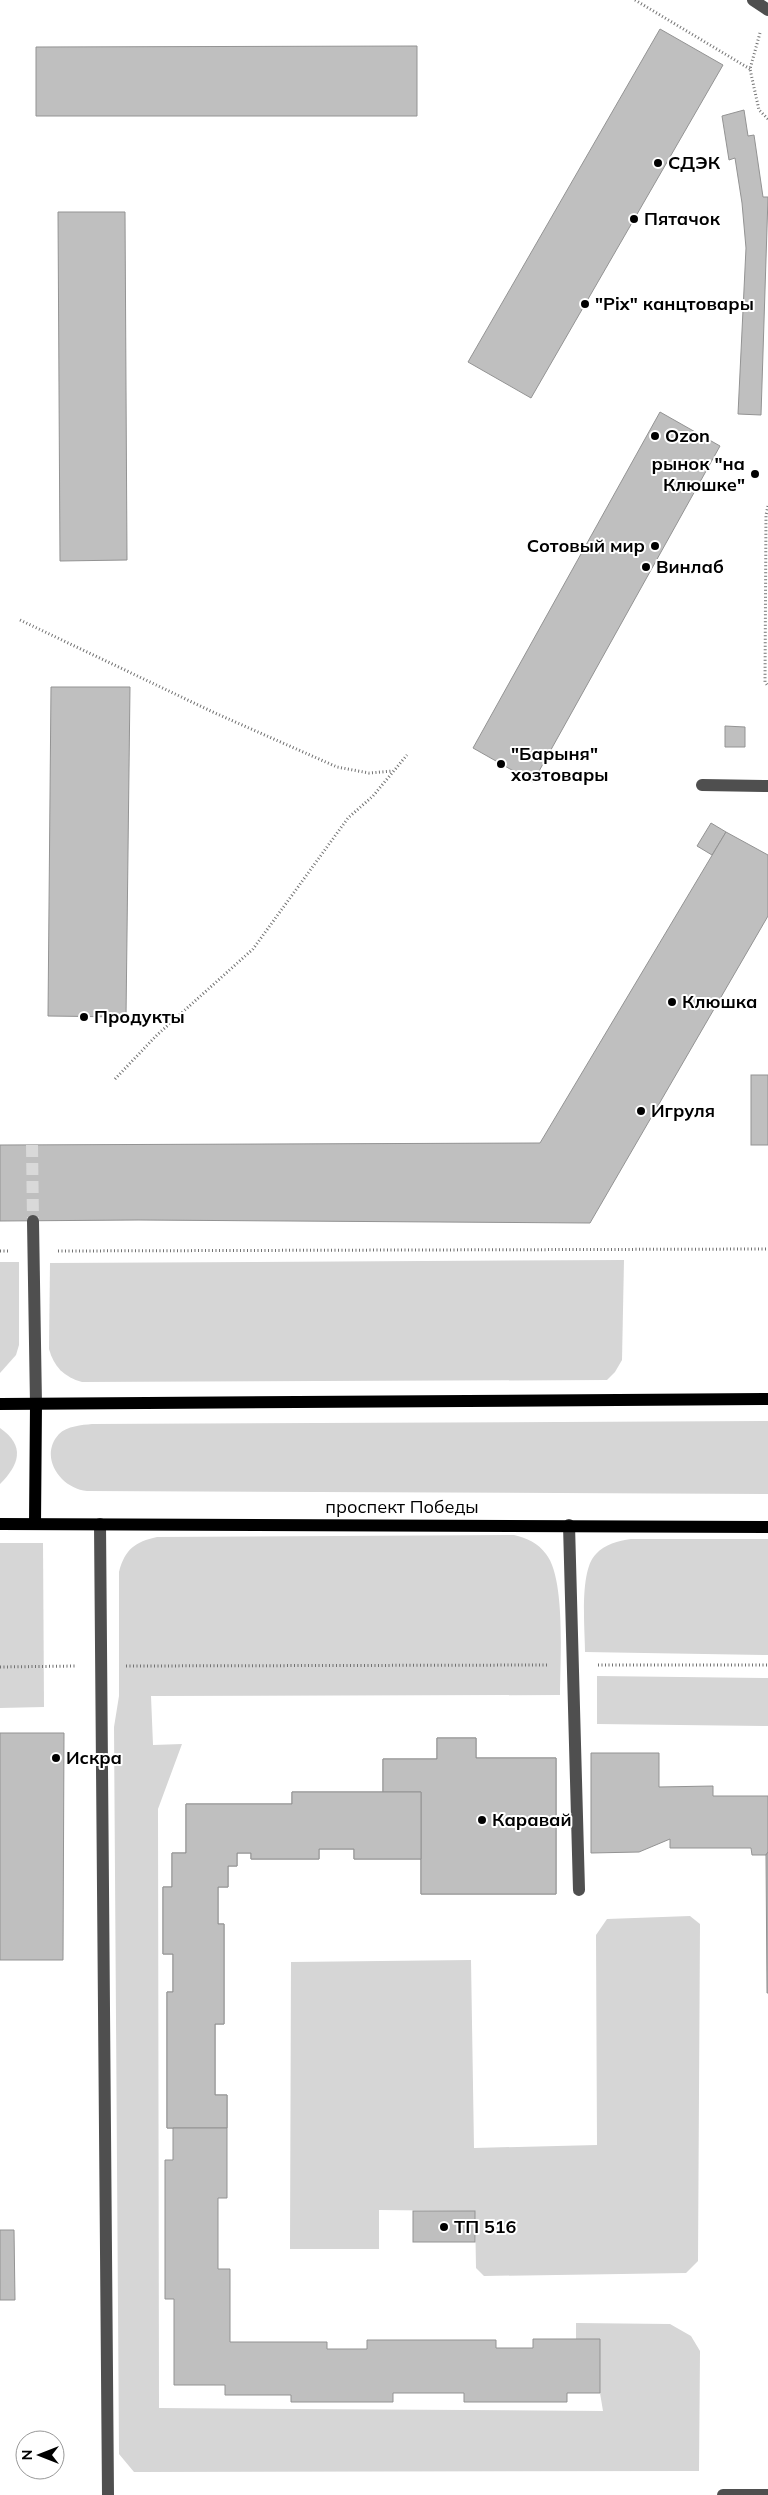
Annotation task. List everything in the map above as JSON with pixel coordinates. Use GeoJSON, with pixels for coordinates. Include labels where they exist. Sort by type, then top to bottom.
{"type":"FeatureCollection","features":[{"type":"Feature","properties":{"kind":"main road"},"geometry":{"type":"LineString","coordinates":[[0,1404],[768,1399]]}},
{"type":"Feature","properties":{"kind":"main road"},"geometry":{"type":"LineString","coordinates":[[35,1524],[36,1404]]}},
{"type":"Feature","properties":{"kind":"main road","name":"проспект Победы"},"geometry":{"type":"LineString","coordinates":[[0,1524],[768,1527]]}},
{"type":"Feature","properties":{"kind":"lane"},"geometry":{"type":"LineString","coordinates":[[753,0],[767,10]]}},
{"type":"Feature","properties":{"kind":"lane"},"geometry":{"type":"LineString","coordinates":[[702,785],[768,786]]}},
{"type":"Feature","properties":{"kind":"lane"},"geometry":{"type":"LineString","coordinates":[[33,1221],[36,1404]]}},
{"type":"Feature","properties":{"kind":"lane"},"geometry":{"type":"LineString","coordinates":[[100,1524],[108,2495]]}},
{"type":"Feature","properties":{"kind":"lane"},"geometry":{"type":"LineString","coordinates":[[569,1525],[579,1890]]}},
{"type":"Feature","properties":{"kind":"lane"},"geometry":{"type":"LineString","coordinates":[[723,2495],[768,2494]]}},
{"type":"Feature","properties":{"kind":"path"},"geometry":{"type":"LineString","coordinates":[[635,0],[750,69]]}},
{"type":"Feature","properties":{"kind":"path"},"geometry":{"type":"LineString","coordinates":[[767,10],[750,69],[760,110],[768,119]]}},
{"type":"Feature","properties":{"kind":"path"},"geometry":{"type":"LineString","coordinates":[[768,506],[766,515],[765,682],[768,686]]}},
{"type":"Feature","properties":{"kind":"path"},"geometry":{"type":"LineString","coordinates":[[20,620],[216,713],[337,767],[369,773],[394,771]]}},
{"type":"Feature","properties":{"kind":"path"},"geometry":{"type":"LineString","coordinates":[[115,1079],[157,1035],[253,949],[348,818],[373,796],[408,755]]}},
{"type":"Feature","properties":{"kind":"path"},"geometry":{"type":"LineString","coordinates":[[0,1251],[768,1249]]}},
{"type":"Feature","properties":{"kind":"path"},"geometry":{"type":"LineString","coordinates":[[0,1667],[768,1665]]}},
{"type":"Feature","properties":{"kind":"shaded area"},"geometry":{"type":"Polygon","coordinates":[[[624,1260],[622,1360],[615,1372],[607,1380],[82,1382],[65,1374],[57,1366],[49,1349],[50,1263],[624,1260]]]}},
{"type":"Feature","properties":{"kind":"shaded area"},"geometry":{"type":"Polygon","coordinates":[[[0,1262],[19,1262],[19,1345],[16,1355],[0,1373],[0,1262]]]}},
{"type":"Feature","properties":{"kind":"shaded area"},"geometry":{"type":"Polygon","coordinates":[[[768,1421],[768,1494],[87,1491],[77,1489],[61,1478],[55,1470],[51,1452],[53,1443],[62,1431],[75,1426],[92,1424],[768,1421]]]}},
{"type":"Feature","properties":{"kind":"shaded area"},"geometry":{"type":"Polygon","coordinates":[[[0,1428],[14,1442],[17,1456],[12,1470],[0,1484],[0,1428]]]}},
{"type":"Feature","properties":{"kind":"shaded area"},"geometry":{"type":"Polygon","coordinates":[[[514,1535],[528,1539],[546,1554],[557,1582],[561,1642],[560,1695],[151,1696],[153,1745],[182,1744],[158,1809],[159,2408],[603,2411],[600,2393],[600,2339],[576,2339],[576,2323],[670,2324],[691,2336],[700,2351],[699,2471],[134,2472],[119,2454],[114,1727],[119,1696],[119,1572],[121,1564],[128,1552],[137,1544],[157,1537],[514,1535]]]}},
{"type":"Feature","properties":{"kind":"shaded area"},"geometry":{"type":"Polygon","coordinates":[[[631,1539],[768,1539],[768,1655],[585,1652],[584,1600],[587,1573],[591,1562],[596,1554],[608,1545],[631,1539]]]}},
{"type":"Feature","properties":{"kind":"shaded area"},"geometry":{"type":"Polygon","coordinates":[[[0,1543],[43,1543],[44,1707],[0,1708],[0,1543]]]}},
{"type":"Feature","properties":{"kind":"shaded area"},"geometry":{"type":"Polygon","coordinates":[[[597,1676],[768,1678],[768,1726],[597,1724],[597,1676]]]}},
{"type":"Feature","properties":{"kind":"shaded area"},"geometry":{"type":"Polygon","coordinates":[[[690,1916],[700,1924],[698,2261],[686,2273],[484,2276],[476,2268],[475,2211],[379,2210],[379,2249],[290,2249],[291,1962],[471,1960],[474,2148],[597,2145],[596,1935],[607,1919],[690,1916]]]}},
{"type":"Feature","properties":{"kind":"building"},"geometry":{"type":"Polygon","coordinates":[[[660,29],[723,65],[531,398],[468,362],[660,29]]]}},
{"type":"Feature","properties":{"kind":"building"},"geometry":{"type":"Polygon","coordinates":[[[417,46],[417,116],[36,116],[36,47],[417,46]]]}},
{"type":"Feature","properties":{"kind":"building"},"geometry":{"type":"Polygon","coordinates":[[[744,110],[748,136],[754,135],[763,197],[768,197],[761,415],[738,414],[746,248],[735,158],[729,160],[722,116],[744,110]]]}},
{"type":"Feature","properties":{"kind":"building"},"geometry":{"type":"Polygon","coordinates":[[[58,212],[125,212],[127,560],[60,561],[58,212]]]}},
{"type":"Feature","properties":{"kind":"building"},"geometry":{"type":"Polygon","coordinates":[[[660,412],[720,446],[533,782],[473,748],[660,412]]]}},
{"type":"Feature","properties":{"kind":"building"},"geometry":{"type":"Polygon","coordinates":[[[51,687],[130,687],[126,1017],[48,1016],[51,687]]]}},
{"type":"Feature","properties":{"kind":"building"},"geometry":{"type":"Polygon","coordinates":[[[725,726],[745,727],[745,747],[725,747],[725,726]]]}},
{"type":"Feature","properties":{"kind":"building"},"geometry":{"type":"Polygon","coordinates":[[[711,823],[726,832],[712,855],[697,846],[711,823]]]}},
{"type":"Feature","properties":{"kind":"building","name":"Клюшка"},"geometry":{"type":"Polygon","coordinates":[[[726,832],[768,855],[768,916],[590,1223],[0,1221],[0,1145],[540,1143],[726,832]]]}},
{"type":"Feature","properties":{"kind":"building"},"geometry":{"type":"Polygon","coordinates":[[[751,1075],[768,1075],[768,1145],[751,1145],[751,1075]]]}},
{"type":"Feature","properties":{"kind":"building"},"geometry":{"type":"Polygon","coordinates":[[[0,1733],[64,1733],[63,1960],[0,1960],[0,1733]]]}},
{"type":"Feature","properties":{"kind":"building"},"geometry":{"type":"Polygon","coordinates":[[[437,1738],[476,1738],[476,1758],[556,1758],[556,1894],[421,1894],[421,1859],[354,1859],[354,1849],[319,1849],[319,1859],[251,1859],[251,1853],[237,1853],[237,1866],[228,1866],[228,1887],[218,1887],[218,1924],[224,1924],[224,2024],[215,2024],[215,2095],[227,2095],[227,2128],[167,2128],[167,1992],[173,1992],[173,1954],[163,1954],[163,1887],[172,1887],[172,1853],[186,1853],[186,1804],[292,1804],[292,1792],[383,1792],[383,1759],[437,1759],[437,1738]]]}},
{"type":"Feature","properties":{"kind":"building"},"geometry":{"type":"Polygon","coordinates":[[[437,1738],[476,1738],[476,1758],[556,1758],[556,1894],[421,1894],[421,1792],[383,1792],[383,1759],[437,1759],[437,1738]]]}},
{"type":"Feature","properties":{"kind":"building"},"geometry":{"type":"Polygon","coordinates":[[[591,1753],[659,1753],[659,1787],[713,1786],[713,1796],[768,1796],[768,1852],[766,1855],[752,1855],[751,1848],[670,1848],[670,1839],[639,1852],[591,1853],[591,1753]]]}},
{"type":"Feature","properties":{"kind":"building"},"geometry":{"type":"Polygon","coordinates":[[[292,1792],[421,1792],[421,1859],[354,1859],[354,1849],[319,1849],[319,1859],[251,1859],[251,1853],[237,1853],[237,1866],[228,1866],[228,1887],[218,1887],[218,1924],[224,1924],[224,2024],[215,2024],[215,2095],[227,2095],[227,2128],[167,2128],[167,1992],[173,1992],[173,1954],[163,1954],[163,1887],[172,1887],[172,1853],[186,1853],[186,1804],[292,1804],[292,1792]]]}},
{"type":"Feature","properties":{"kind":"building"},"geometry":{"type":"Polygon","coordinates":[[[768,1852],[768,1993],[767,1993],[766,1855],[768,1852]]]}},
{"type":"Feature","properties":{"kind":"building"},"geometry":{"type":"Polygon","coordinates":[[[173,2128],[227,2128],[227,2198],[218,2198],[218,2269],[230,2269],[230,2342],[327,2342],[327,2349],[367,2349],[367,2340],[496,2340],[496,2348],[533,2348],[533,2339],[600,2339],[600,2393],[567,2393],[567,2402],[464,2402],[464,2393],[393,2393],[393,2402],[291,2402],[291,2395],[225,2395],[225,2385],[174,2385],[174,2299],[165,2299],[165,2160],[173,2160],[173,2128]]]}},
{"type":"Feature","properties":{"kind":"building","name":"ТП 516"},"geometry":{"type":"Polygon","coordinates":[[[413,2211],[475,2211],[475,2242],[413,2242],[413,2211]]]}},
{"type":"Feature","properties":{"kind":"building"},"geometry":{"type":"Polygon","coordinates":[[[0,2230],[14,2230],[15,2300],[0,2300],[0,2230]]]}},
{"type":"Feature","properties":{"kind":"tunnel"},"geometry":{"type":"LineString","coordinates":[[32,1145],[33,1221]]}},
{"type":"Feature","properties":{"kind":"place","name":"СДЭК"},"geometry":{"type":"Point","coordinates":[658,163]}},
{"type":"Feature","properties":{"kind":"place","name":"Пятачок"},"geometry":{"type":"Point","coordinates":[634,219]}},
{"type":"Feature","properties":{"kind":"place","name":"\"Pix\" канцтовары"},"geometry":{"type":"Point","coordinates":[585,304]}},
{"type":"Feature","properties":{"kind":"place","name":"Ozon"},"geometry":{"type":"Point","coordinates":[655,436]}},
{"type":"Feature","properties":{"kind":"place","name":"рынок \"на Клюшке\""},"geometry":{"type":"Point","coordinates":[755,474]}},
{"type":"Feature","properties":{"kind":"place","name":"Сотовый мир"},"geometry":{"type":"Point","coordinates":[655,546]}},
{"type":"Feature","properties":{"kind":"place","name":"Винлаб"},"geometry":{"type":"Point","coordinates":[646,567]}},
{"type":"Feature","properties":{"kind":"place","name":"\"Барыня\" хозтовары"},"geometry":{"type":"Point","coordinates":[501,764]}},
{"type":"Feature","properties":{"kind":"place","name":"Клюшка"},"geometry":{"type":"Point","coordinates":[672,1002]}},
{"type":"Feature","properties":{"kind":"place","name":"Продукты"},"geometry":{"type":"Point","coordinates":[84,1017]}},
{"type":"Feature","properties":{"kind":"place","name":"Игруля"},"geometry":{"type":"Point","coordinates":[641,1111]}},
{"type":"Feature","properties":{"kind":"place","name":"Искра"},"geometry":{"type":"Point","coordinates":[56,1758]}},
{"type":"Feature","properties":{"kind":"place","name":"Каравай"},"geometry":{"type":"Point","coordinates":[482,1820]}},
{"type":"Feature","properties":{"kind":"place","name":"ТП 516"},"geometry":{"type":"Point","coordinates":[444,2227]}}]}
